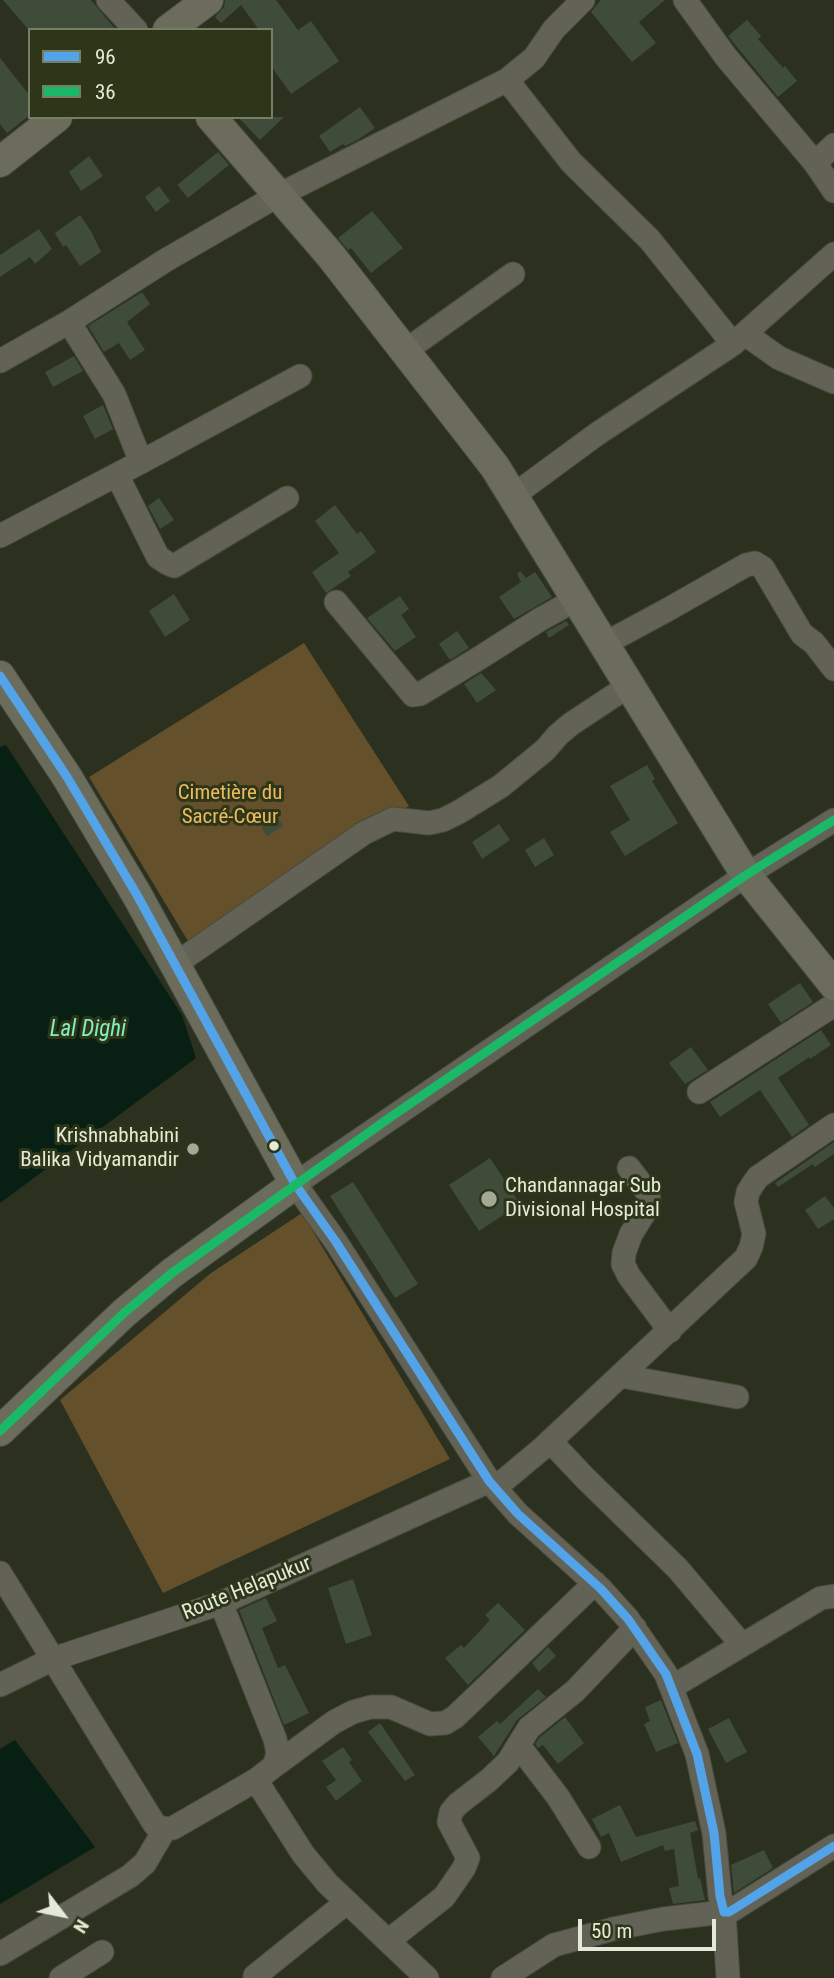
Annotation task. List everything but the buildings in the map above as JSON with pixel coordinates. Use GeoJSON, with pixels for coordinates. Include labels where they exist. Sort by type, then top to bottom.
{"type":"FeatureCollection","features":[{"type":"Feature","properties":{"kind":"main road"},"geometry":{"type":"LineString","coordinates":[[171,28],[208,0]]}},
{"type":"Feature","properties":{"kind":"main road"},"geometry":{"type":"LineString","coordinates":[[0,162],[54,119]]}},
{"type":"Feature","properties":{"kind":"main road"},"geometry":{"type":"LineString","coordinates":[[213,119],[331,256],[495,467],[746,875],[834,985]]}},
{"type":"Feature","properties":{"kind":"main road"},"geometry":{"type":"LineString","coordinates":[[0,676],[67,777],[137,895],[295,1184],[172,1273],[133,1305],[0,1431]]}},
{"type":"Feature","properties":{"kind":"street"},"geometry":{"type":"LineString","coordinates":[[108,0],[134,28]]}},
{"type":"Feature","properties":{"kind":"street"},"geometry":{"type":"LineString","coordinates":[[0,361],[277,196],[507,80],[534,58],[554,29],[583,0]]}},
{"type":"Feature","properties":{"kind":"street"},"geometry":{"type":"LineString","coordinates":[[685,0],[726,57],[815,163],[834,191]]}},
{"type":"Feature","properties":{"kind":"street"},"geometry":{"type":"LineString","coordinates":[[507,80],[570,162],[650,240],[739,339],[834,382]]}},
{"type":"Feature","properties":{"kind":"street"},"geometry":{"type":"LineString","coordinates":[[815,163],[834,145]]}},
{"type":"Feature","properties":{"kind":"street"},"geometry":{"type":"LineString","coordinates":[[513,495],[739,339],[834,254]]}},
{"type":"Feature","properties":{"kind":"street"},"geometry":{"type":"LineString","coordinates":[[405,351],[513,274]]}},
{"type":"Feature","properties":{"kind":"street"},"geometry":{"type":"LineString","coordinates":[[69,322],[114,394],[141,462]]}},
{"type":"Feature","properties":{"kind":"street"},"geometry":{"type":"LineString","coordinates":[[0,536],[300,376]]}},
{"type":"Feature","properties":{"kind":"street"},"geometry":{"type":"LineString","coordinates":[[117,475],[159,557],[174,566],[287,498]]}},
{"type":"Feature","properties":{"kind":"street"},"geometry":{"type":"LineString","coordinates":[[604,644],[746,565],[755,563],[763,568],[802,634],[814,643],[834,669]]}},
{"type":"Feature","properties":{"kind":"street"},"geometry":{"type":"LineString","coordinates":[[336,601],[413,695],[420,694],[577,599]]}},
{"type":"Feature","properties":{"kind":"street"},"geometry":{"type":"LineString","coordinates":[[174,965],[364,833],[393,819],[429,823],[459,812],[500,786],[572,724],[630,685]]}},
{"type":"Feature","properties":{"kind":"street"},"geometry":{"type":"LineString","coordinates":[[728,1978],[724,1912],[714,1833],[697,1754],[666,1674],[635,1628],[595,1583],[517,1514],[492,1484],[336,1242],[295,1184],[746,875],[834,820]]}},
{"type":"Feature","properties":{"kind":"street"},"geometry":{"type":"LineString","coordinates":[[699,1092],[834,1005]]}},
{"type":"Feature","properties":{"kind":"street","name":"Route Helapukur"},"geometry":{"type":"LineString","coordinates":[[0,1685],[52,1659],[221,1603],[492,1484],[551,1441],[746,1258],[754,1234],[746,1202],[748,1192],[758,1177],[834,1125]]}},
{"type":"Feature","properties":{"kind":"street"},"geometry":{"type":"LineString","coordinates":[[629,1168],[648,1192],[649,1202],[631,1234],[623,1264],[670,1331]]}},
{"type":"Feature","properties":{"kind":"street"},"geometry":{"type":"LineString","coordinates":[[621,1376],[737,1397]]}},
{"type":"Feature","properties":{"kind":"street"},"geometry":{"type":"LineString","coordinates":[[551,1441],[585,1479],[678,1569],[743,1645]]}},
{"type":"Feature","properties":{"kind":"street"},"geometry":{"type":"LineString","coordinates":[[0,1573],[155,1825],[165,1829],[173,1828],[265,1773],[334,1722],[353,1712],[371,1707],[391,1707],[430,1724],[444,1723],[455,1717],[595,1583]]}},
{"type":"Feature","properties":{"kind":"street"},"geometry":{"type":"LineString","coordinates":[[672,1687],[821,1598],[834,1596]]}},
{"type":"Feature","properties":{"kind":"street"},"geometry":{"type":"LineString","coordinates":[[221,1603],[275,1739],[278,1754],[265,1773]]}},
{"type":"Feature","properties":{"kind":"street"},"geometry":{"type":"LineString","coordinates":[[388,1941],[444,1897],[464,1868],[468,1858],[449,1822],[451,1812],[508,1762],[529,1728],[575,1691],[635,1628]]}},
{"type":"Feature","properties":{"kind":"street"},"geometry":{"type":"LineString","coordinates":[[519,1745],[558,1797],[589,1847]]}},
{"type":"Feature","properties":{"kind":"street"},"geometry":{"type":"LineString","coordinates":[[265,1773],[303,1854],[328,1884],[427,1978]]}},
{"type":"Feature","properties":{"kind":"street"},"geometry":{"type":"LineString","coordinates":[[0,1954],[130,1876],[145,1863],[165,1829]]}},
{"type":"Feature","properties":{"kind":"street"},"geometry":{"type":"LineString","coordinates":[[503,1978],[554,1945],[663,1919],[729,1912],[834,1846]]}},
{"type":"Feature","properties":{"kind":"street"},"geometry":{"type":"LineString","coordinates":[[255,1976],[347,1902]]}},
{"type":"Feature","properties":{"kind":"street"},"geometry":{"type":"LineString","coordinates":[[61,1978],[102,1952]]}},
{"type":"Feature","properties":{"kind":"green space","name":"Cimetière du Sacré-Cœur"},"geometry":{"type":"Polygon","coordinates":[[[304,643],[409,806],[194,951],[89,777],[304,643]]]}},
{"type":"Feature","properties":{"kind":"green space"},"geometry":{"type":"Polygon","coordinates":[[[302,1213],[450,1459],[163,1593],[60,1400],[211,1273],[302,1213]]]}},
{"type":"Feature","properties":{"kind":"water","name":"Lal Dighi"},"geometry":{"type":"Polygon","coordinates":[[[6,745],[182,1015],[196,1058],[0,1203],[0,747],[6,745]]]}},
{"type":"Feature","properties":{"kind":"water"},"geometry":{"type":"Polygon","coordinates":[[[15,1740],[95,1847],[0,1904],[0,1749],[15,1740]]]}},
{"type":"Feature","properties":{"kind":"transit line","name":"96"},"geometry":{"type":"LineString","coordinates":[[0,676],[67,777],[137,895],[295,1184],[336,1242],[489,1481],[518,1514],[601,1589],[628,1619],[666,1674],[697,1754],[714,1833],[724,1912],[729,1912],[834,1846]]}},
{"type":"Feature","properties":{"kind":"transit line","name":"36"},"geometry":{"type":"LineString","coordinates":[[0,1431],[124,1313],[172,1273],[392,1116],[746,875],[834,820]]}},
{"type":"Feature","properties":{"kind":"place","name":"Krishnabhabini Balika Vidyamandir"},"geometry":{"type":"Point","coordinates":[193,1149]}},
{"type":"Feature","properties":{"kind":"place","name":"Chandannagar Sub Divisional Hospital"},"geometry":{"type":"Point","coordinates":[489,1199]}}]}
